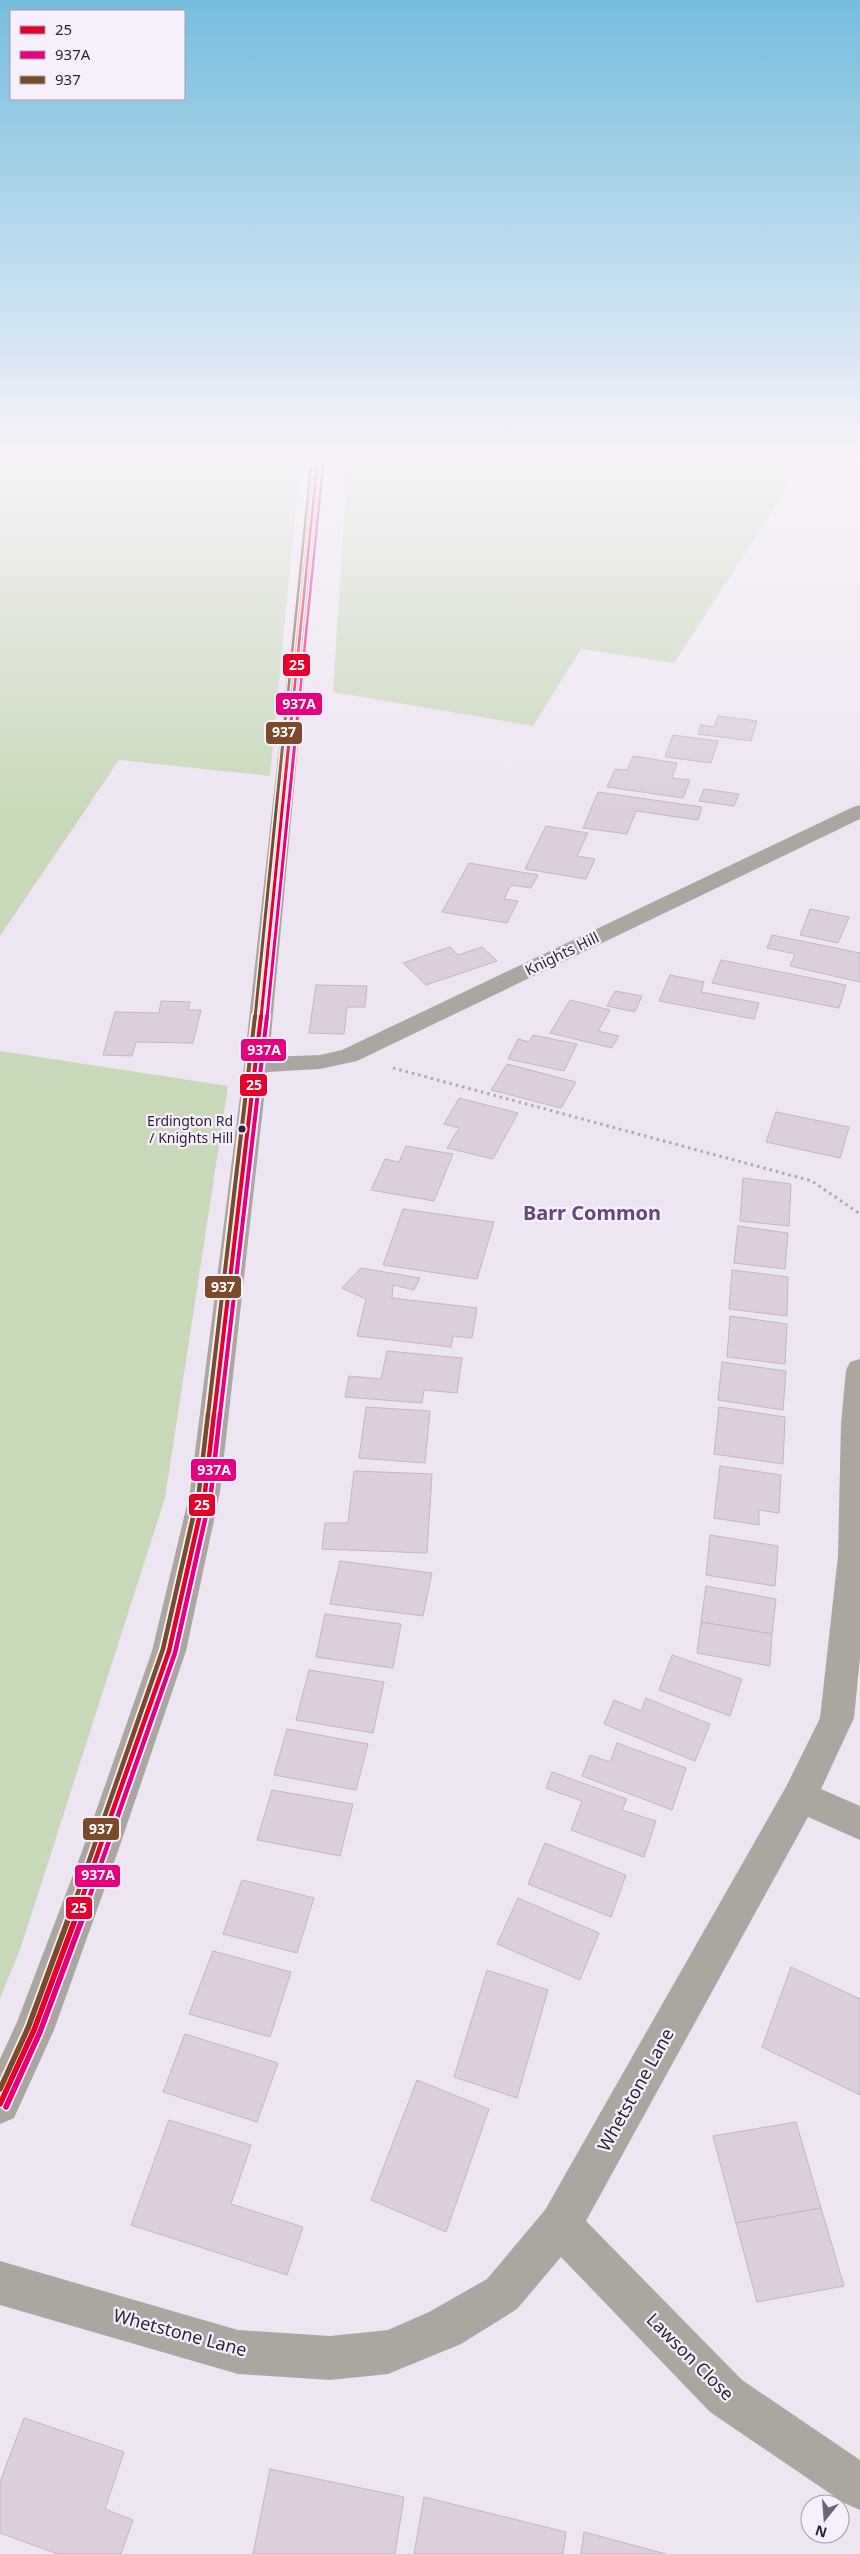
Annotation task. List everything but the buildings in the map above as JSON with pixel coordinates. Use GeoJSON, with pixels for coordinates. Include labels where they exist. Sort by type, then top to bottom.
{"type":"FeatureCollection","features":[{"type":"Feature","properties":{"kind":"street"},"geometry":{"type":"LineString","coordinates":[[0,2104],[34,2030],[99,1854],[170,1651],[205,1492],[256,1065],[306,574]]}},
{"type":"Feature","properties":{"kind":"street","name":"Knights Hill"},"geometry":{"type":"LineString","coordinates":[[256,1065],[320,1062],[349,1056],[860,811]]}},
{"type":"Feature","properties":{"kind":"street","name":"Whetstone Lane"},"geometry":{"type":"LineString","coordinates":[[0,2283],[238,2352],[330,2358],[388,2352],[446,2328],[502,2294],[560,2225],[800,1797],[837,1718],[857,1556],[856,1424],[860,1370]]}},
{"type":"Feature","properties":{"kind":"street"},"geometry":{"type":"LineString","coordinates":[[800,1797],[860,1824]]}},
{"type":"Feature","properties":{"kind":"street","name":"Lawson Close"},"geometry":{"type":"LineString","coordinates":[[560,2225],[726,2396],[860,2487]]}},
{"type":"Feature","properties":{"kind":"path"},"geometry":{"type":"LineString","coordinates":[[349,1056],[812,1181],[860,1214]]}},
{"type":"Feature","properties":{"kind":"green space"},"geometry":{"type":"Polygon","coordinates":[[[0,574],[289,574],[270,776],[119,760],[0,936],[0,574]]]}},
{"type":"Feature","properties":{"kind":"green space"},"geometry":{"type":"Polygon","coordinates":[[[340,574],[731,574],[674,663],[581,649],[533,726],[333,692],[340,574]]]}},
{"type":"Feature","properties":{"kind":"green space"},"geometry":{"type":"Polygon","coordinates":[[[0,1051],[228,1086],[165,1498],[20,1950],[0,1998],[0,1051]]]}},
{"type":"Feature","properties":{"kind":"transit line","name":"937"},"geometry":{"type":"LineString","coordinates":[[0,2089],[28,2028],[93,1852],[163,1649],[199,1491],[250,1064],[300,574]]}},
{"type":"Feature","properties":{"kind":"transit line","name":"25"},"geometry":{"type":"LineString","coordinates":[[0,2104],[34,2030],[99,1854],[169,1651],[205,1492],[256,1065],[306,574]]}},
{"type":"Feature","properties":{"kind":"transit line","name":"937A"},"geometry":{"type":"LineString","coordinates":[[6,2107],[40,2032],[105,1856],[175,1653],[211,1493],[262,1066],[312,574]]}},
{"type":"Feature","properties":{"kind":"place","name":"Erdington Rd / Knights Hill"},"geometry":{"type":"Point","coordinates":[242,1129]}},
{"type":"Feature","properties":{"kind":"district","name":"Barr Common"},"geometry":{"type":"Point","coordinates":[592,1213]}}]}
